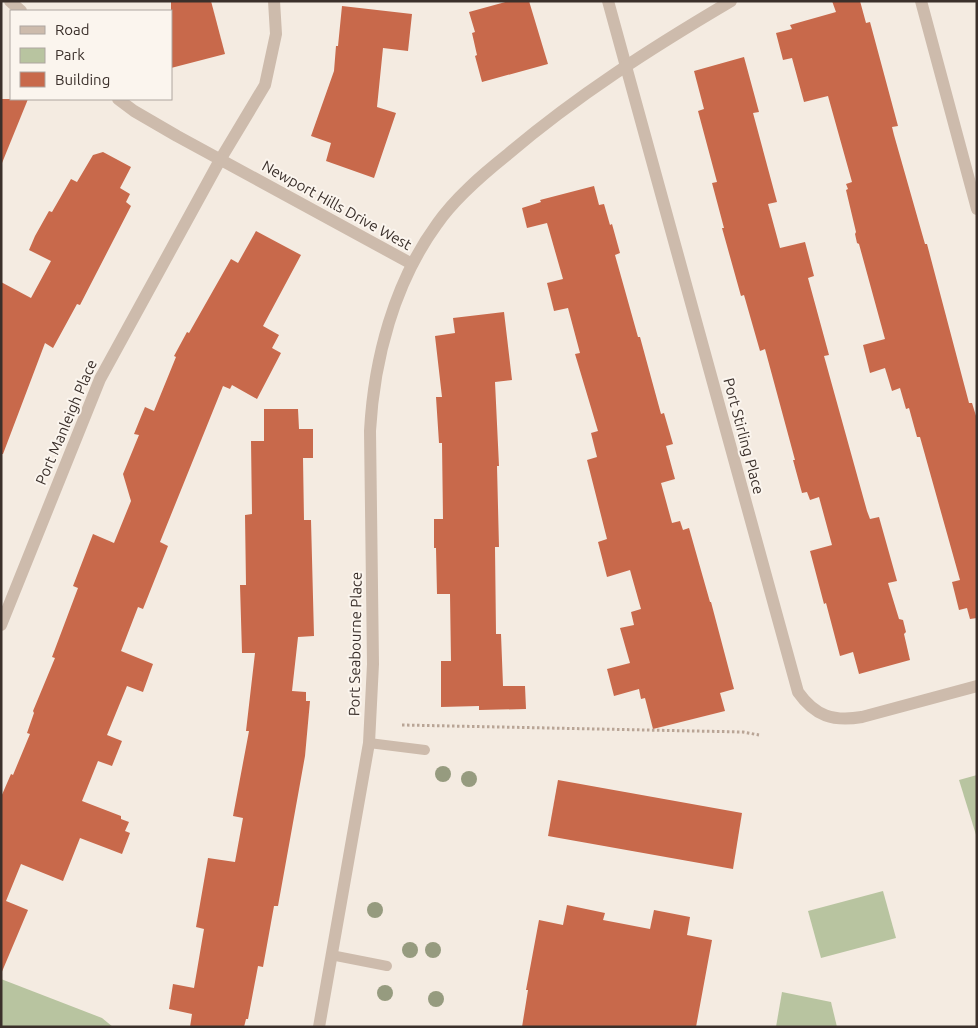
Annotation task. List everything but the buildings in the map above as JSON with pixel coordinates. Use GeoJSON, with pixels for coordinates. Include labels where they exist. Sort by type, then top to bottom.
{"type":"FeatureCollection","features":[{"type":"Feature","properties":{"kind":"street"},"geometry":{"type":"LineString","coordinates":[[10,1],[20,10]]}},
{"type":"Feature","properties":{"kind":"street","name":"Port Manleigh Place"},"geometry":{"type":"LineString","coordinates":[[1,625],[100,379],[220,160],[265,85],[276,34],[274,1]]}},
{"type":"Feature","properties":{"kind":"street","name":"Port Stirling Place"},"geometry":{"type":"LineString","coordinates":[[608,1],[798,692],[806,703],[820,714],[843,720],[862,717],[977,686]]}},
{"type":"Feature","properties":{"kind":"street","name":"Newport Hills Drive West"},"geometry":{"type":"LineString","coordinates":[[119,100],[134,111],[220,160],[412,264],[437,224],[458,200],[494,166],[567,106],[663,42],[732,1]]}},
{"type":"Feature","properties":{"kind":"street"},"geometry":{"type":"LineString","coordinates":[[921,1],[977,209]]}},
{"type":"Feature","properties":{"kind":"street","name":"Port Seabourne Place"},"geometry":{"type":"LineString","coordinates":[[319,1027],[369,743],[373,664],[370,430],[375,377],[387,328],[412,264]]}},
{"type":"Feature","properties":{"kind":"lane"},"geometry":{"type":"LineString","coordinates":[[369,743],[425,750]]}},
{"type":"Feature","properties":{"kind":"lane"},"geometry":{"type":"LineString","coordinates":[[331,955],[388,966]]}},
{"type":"Feature","properties":{"kind":"path"},"geometry":{"type":"LineString","coordinates":[[402,725],[743,732],[759,735]]}},
{"type":"Feature","properties":{"kind":"green space"},"geometry":{"type":"Polygon","coordinates":[[[977,775],[977,838],[959,780],[977,775]]]}},
{"type":"Feature","properties":{"kind":"green space"},"geometry":{"type":"Polygon","coordinates":[[[883,891],[896,938],[821,958],[808,911],[883,891]]]}},
{"type":"Feature","properties":{"kind":"green space"},"geometry":{"type":"Polygon","coordinates":[[[1,979],[102,1018],[113,1027],[1,1027],[1,979]]]}},
{"type":"Feature","properties":{"kind":"green space"},"geometry":{"type":"Polygon","coordinates":[[[782,992],[831,1002],[837,1027],[776,1027],[782,992]]]}}]}
